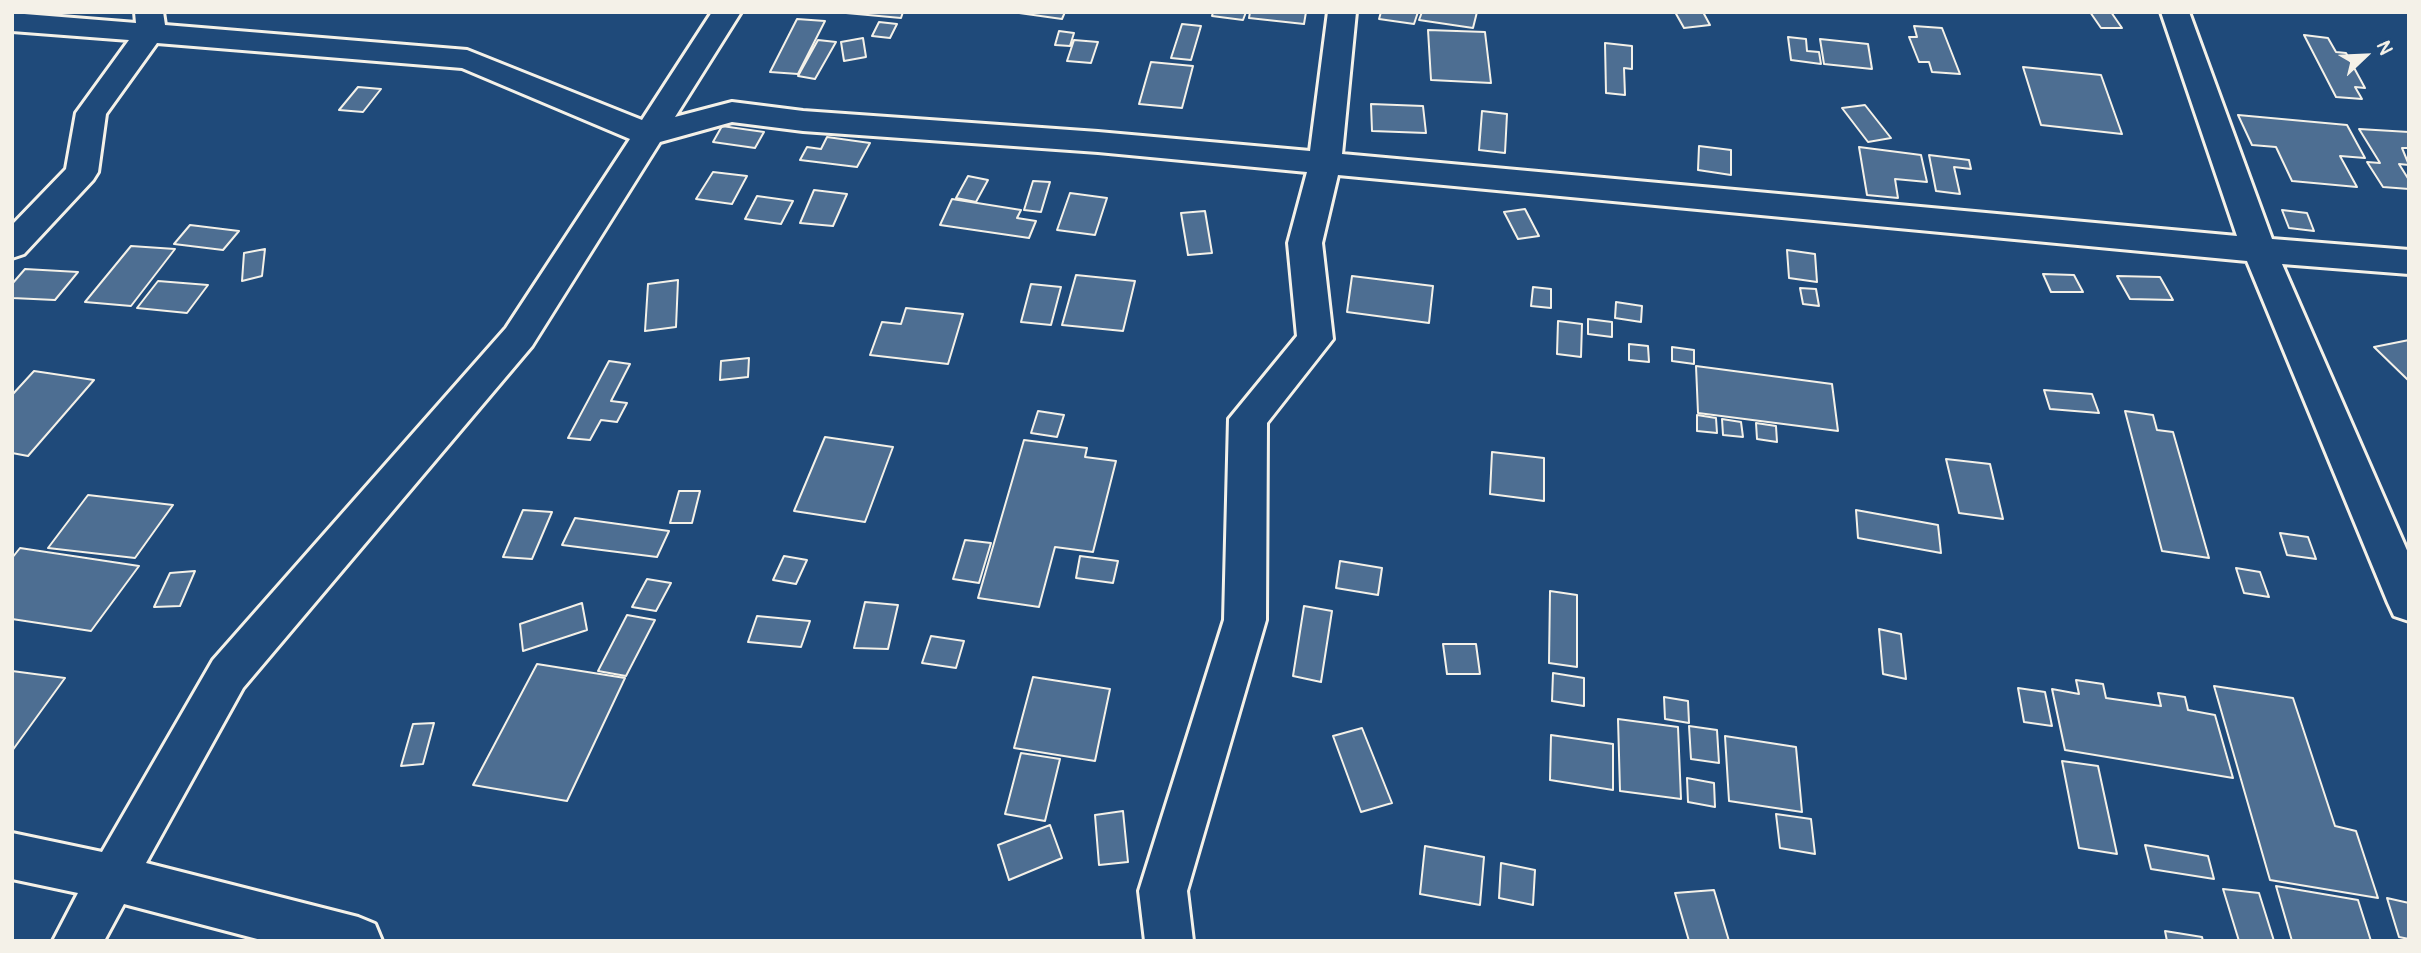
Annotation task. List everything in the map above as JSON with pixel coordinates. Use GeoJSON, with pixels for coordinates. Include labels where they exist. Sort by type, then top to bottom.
{"type":"FeatureCollection","features":[{"type":"Feature","properties":{"kind":"street"},"geometry":{"type":"LineString","coordinates":[[77,941],[228,674],[519,337],[727,12]]}},
{"type":"Feature","properties":{"kind":"street"},"geometry":{"type":"LineString","coordinates":[[1168,941],[1163,891],[1245,620],[1248,419],[1315,339],[1305,243],[1325,163],[1342,12]]}},
{"type":"Feature","properties":{"kind":"street"},"geometry":{"type":"LineString","coordinates":[[2175,12],[2259,250],[2409,603]]}},
{"type":"Feature","properties":{"kind":"street"},"geometry":{"type":"LineString","coordinates":[[12,22],[150,22],[467,59],[649,135],[732,112],[803,121],[1098,142],[2409,262]]}},
{"type":"Feature","properties":{"kind":"street"},"geometry":{"type":"LineString","coordinates":[[12,246],[82,172],[91,113],[150,22]]}},
{"type":"Feature","properties":{"kind":"street"},"geometry":{"type":"LineString","coordinates":[[12,856],[114,878],[358,941]]}},
{"type":"Feature","properties":{"kind":"building"},"geometry":{"type":"Polygon","coordinates":[[[835,12],[903,12],[901,18],[835,12]]]}},
{"type":"Feature","properties":{"kind":"building"},"geometry":{"type":"Polygon","coordinates":[[[1012,12],[1065,12],[1062,19],[1012,12]]]}},
{"type":"Feature","properties":{"kind":"building"},"geometry":{"type":"Polygon","coordinates":[[[1213,12],[1246,12],[1243,20],[1212,16],[1213,12]]]}},
{"type":"Feature","properties":{"kind":"building"},"geometry":{"type":"Polygon","coordinates":[[[1250,12],[1306,12],[1304,24],[1249,18],[1250,12]]]}},
{"type":"Feature","properties":{"kind":"building"},"geometry":{"type":"Polygon","coordinates":[[[1381,12],[1418,12],[1414,24],[1379,19],[1381,12]]]}},
{"type":"Feature","properties":{"kind":"building"},"geometry":{"type":"Polygon","coordinates":[[[1422,12],[1477,12],[1473,28],[1419,20],[1422,12]]]}},
{"type":"Feature","properties":{"kind":"building"},"geometry":{"type":"Polygon","coordinates":[[[1675,12],[1703,12],[1710,25],[1684,28],[1675,12]]]}},
{"type":"Feature","properties":{"kind":"building"},"geometry":{"type":"Polygon","coordinates":[[[2090,12],[2111,12],[2122,28],[2101,28],[2090,12]]]}},
{"type":"Feature","properties":{"kind":"building"},"geometry":{"type":"Polygon","coordinates":[[[797,19],[825,21],[798,74],[770,72],[797,19]]]}},
{"type":"Feature","properties":{"kind":"building"},"geometry":{"type":"Polygon","coordinates":[[[879,22],[897,24],[890,38],[872,36],[879,22]]]}},
{"type":"Feature","properties":{"kind":"building"},"geometry":{"type":"Polygon","coordinates":[[[1182,24],[1201,26],[1191,60],[1171,58],[1182,24]]]}},
{"type":"Feature","properties":{"kind":"building"},"geometry":{"type":"Polygon","coordinates":[[[1914,26],[1942,28],[1960,74],[1932,72],[1929,62],[1919,62],[1909,37],[1917,37],[1914,26]]]}},
{"type":"Feature","properties":{"kind":"building"},"geometry":{"type":"Polygon","coordinates":[[[1428,30],[1485,32],[1491,83],[1431,80],[1428,30]]]}},
{"type":"Feature","properties":{"kind":"building"},"geometry":{"type":"Polygon","coordinates":[[[1059,31],[1074,33],[1070,46],[1055,45],[1059,31]]]}},
{"type":"Feature","properties":{"kind":"building"},"geometry":{"type":"Polygon","coordinates":[[[2304,35],[2328,38],[2336,52],[2346,53],[2365,88],[2355,87],[2362,99],[2336,97],[2304,35]]]}},
{"type":"Feature","properties":{"kind":"building"},"geometry":{"type":"Polygon","coordinates":[[[1788,37],[1806,39],[1807,51],[1819,52],[1821,64],[1791,60],[1788,37]]]}},
{"type":"Feature","properties":{"kind":"building"},"geometry":{"type":"Polygon","coordinates":[[[863,38],[866,57],[844,61],[841,42],[863,38]]]}},
{"type":"Feature","properties":{"kind":"building"},"geometry":{"type":"Polygon","coordinates":[[[1820,39],[1868,44],[1872,69],[1824,64],[1820,39]]]}},
{"type":"Feature","properties":{"kind":"building"},"geometry":{"type":"Polygon","coordinates":[[[818,40],[836,42],[815,79],[798,76],[818,40]]]}},
{"type":"Feature","properties":{"kind":"building"},"geometry":{"type":"Polygon","coordinates":[[[1074,40],[1098,42],[1091,63],[1067,61],[1074,40]]]}},
{"type":"Feature","properties":{"kind":"building"},"geometry":{"type":"Polygon","coordinates":[[[1605,43],[1632,46],[1632,69],[1624,68],[1625,95],[1606,93],[1605,43]]]}},
{"type":"Feature","properties":{"kind":"building"},"geometry":{"type":"Polygon","coordinates":[[[1151,62],[1193,66],[1182,108],[1139,104],[1151,62]]]}},
{"type":"Feature","properties":{"kind":"building"},"geometry":{"type":"Polygon","coordinates":[[[2023,67],[2101,75],[2122,134],[2041,125],[2023,67]]]}},
{"type":"Feature","properties":{"kind":"building"},"geometry":{"type":"Polygon","coordinates":[[[358,87],[381,89],[363,112],[339,110],[358,87]]]}},
{"type":"Feature","properties":{"kind":"building"},"geometry":{"type":"Polygon","coordinates":[[[1371,104],[1423,106],[1426,133],[1372,131],[1371,104]]]}},
{"type":"Feature","properties":{"kind":"building"},"geometry":{"type":"Polygon","coordinates":[[[1865,105],[1891,138],[1868,142],[1842,108],[1865,105]]]}},
{"type":"Feature","properties":{"kind":"building"},"geometry":{"type":"Polygon","coordinates":[[[1482,111],[1507,114],[1505,153],[1479,150],[1482,111]]]}},
{"type":"Feature","properties":{"kind":"building"},"geometry":{"type":"Polygon","coordinates":[[[2238,115],[2347,125],[2365,158],[2340,156],[2357,187],[2292,181],[2276,147],[2252,145],[2238,115]]]}},
{"type":"Feature","properties":{"kind":"building"},"geometry":{"type":"Polygon","coordinates":[[[722,126],[764,132],[755,148],[713,142],[722,126]]]}},
{"type":"Feature","properties":{"kind":"building"},"geometry":{"type":"Polygon","coordinates":[[[2359,129],[2409,132],[2409,148],[2402,148],[2409,165],[2399,164],[2409,180],[2409,189],[2383,187],[2367,162],[2380,163],[2359,129]]]}},
{"type":"Feature","properties":{"kind":"building"},"geometry":{"type":"Polygon","coordinates":[[[827,137],[870,143],[857,167],[800,160],[807,147],[821,149],[827,137]]]}},
{"type":"Feature","properties":{"kind":"building"},"geometry":{"type":"Polygon","coordinates":[[[1699,146],[1731,150],[1731,175],[1698,170],[1699,146]]]}},
{"type":"Feature","properties":{"kind":"building"},"geometry":{"type":"Polygon","coordinates":[[[1859,147],[1921,155],[1927,182],[1895,179],[1898,198],[1867,195],[1859,147]]]}},
{"type":"Feature","properties":{"kind":"building"},"geometry":{"type":"Polygon","coordinates":[[[1929,155],[1969,160],[1971,169],[1954,167],[1960,194],[1936,191],[1929,155]]]}},
{"type":"Feature","properties":{"kind":"building"},"geometry":{"type":"Polygon","coordinates":[[[713,172],[747,176],[732,204],[696,199],[713,172]]]}},
{"type":"Feature","properties":{"kind":"building"},"geometry":{"type":"Polygon","coordinates":[[[968,176],[988,180],[976,202],[956,198],[968,176]]]}},
{"type":"Feature","properties":{"kind":"building"},"geometry":{"type":"Polygon","coordinates":[[[1033,181],[1050,182],[1041,212],[1024,210],[1033,181]]]}},
{"type":"Feature","properties":{"kind":"building"},"geometry":{"type":"Polygon","coordinates":[[[814,190],[847,194],[833,226],[800,223],[814,190]]]}},
{"type":"Feature","properties":{"kind":"building"},"geometry":{"type":"Polygon","coordinates":[[[1070,193],[1107,198],[1095,235],[1057,230],[1070,193]]]}},
{"type":"Feature","properties":{"kind":"building"},"geometry":{"type":"Polygon","coordinates":[[[757,196],[793,201],[781,224],[745,219],[757,196]]]}},
{"type":"Feature","properties":{"kind":"building"},"geometry":{"type":"Polygon","coordinates":[[[952,199],[1021,210],[1017,218],[1036,221],[1029,238],[940,225],[952,199]]]}},
{"type":"Feature","properties":{"kind":"building"},"geometry":{"type":"Polygon","coordinates":[[[1525,209],[1539,236],[1518,239],[1504,212],[1525,209]]]}},
{"type":"Feature","properties":{"kind":"building"},"geometry":{"type":"Polygon","coordinates":[[[2282,210],[2307,213],[2314,231],[2289,228],[2282,210]]]}},
{"type":"Feature","properties":{"kind":"building"},"geometry":{"type":"Polygon","coordinates":[[[1205,211],[1212,253],[1188,255],[1181,213],[1205,211]]]}},
{"type":"Feature","properties":{"kind":"building"},"geometry":{"type":"Polygon","coordinates":[[[190,225],[239,231],[223,250],[174,244],[190,225]]]}},
{"type":"Feature","properties":{"kind":"building"},"geometry":{"type":"Polygon","coordinates":[[[131,246],[175,249],[131,306],[85,302],[131,246]]]}},
{"type":"Feature","properties":{"kind":"building"},"geometry":{"type":"Polygon","coordinates":[[[265,249],[262,276],[242,281],[244,253],[265,249]]]}},
{"type":"Feature","properties":{"kind":"building"},"geometry":{"type":"Polygon","coordinates":[[[1787,250],[1815,254],[1817,282],[1789,278],[1787,250]]]}},
{"type":"Feature","properties":{"kind":"building"},"geometry":{"type":"Polygon","coordinates":[[[25,269],[78,272],[55,300],[12,298],[12,284],[25,269]]]}},
{"type":"Feature","properties":{"kind":"building"},"geometry":{"type":"Polygon","coordinates":[[[2043,274],[2074,275],[2083,292],[2051,292],[2043,274]]]}},
{"type":"Feature","properties":{"kind":"building"},"geometry":{"type":"Polygon","coordinates":[[[1076,275],[1135,281],[1123,331],[1062,325],[1076,275]]]}},
{"type":"Feature","properties":{"kind":"building"},"geometry":{"type":"Polygon","coordinates":[[[1352,276],[1433,286],[1429,323],[1347,312],[1352,276]]]}},
{"type":"Feature","properties":{"kind":"building"},"geometry":{"type":"Polygon","coordinates":[[[2117,276],[2160,277],[2173,300],[2130,299],[2117,276]]]}},
{"type":"Feature","properties":{"kind":"building"},"geometry":{"type":"Polygon","coordinates":[[[678,280],[676,327],[645,331],[648,284],[678,280]]]}},
{"type":"Feature","properties":{"kind":"building"},"geometry":{"type":"Polygon","coordinates":[[[158,281],[208,285],[187,313],[137,308],[158,281]]]}},
{"type":"Feature","properties":{"kind":"building"},"geometry":{"type":"Polygon","coordinates":[[[1031,284],[1061,287],[1051,325],[1021,322],[1031,284]]]}},
{"type":"Feature","properties":{"kind":"building"},"geometry":{"type":"Polygon","coordinates":[[[1533,287],[1551,289],[1551,308],[1531,306],[1533,287]]]}},
{"type":"Feature","properties":{"kind":"building"},"geometry":{"type":"Polygon","coordinates":[[[1800,288],[1816,289],[1819,306],[1803,304],[1800,288]]]}},
{"type":"Feature","properties":{"kind":"building"},"geometry":{"type":"Polygon","coordinates":[[[1616,302],[1642,306],[1641,322],[1615,318],[1616,302]]]}},
{"type":"Feature","properties":{"kind":"building"},"geometry":{"type":"Polygon","coordinates":[[[906,308],[963,314],[948,364],[870,355],[882,322],[901,324],[906,308]]]}},
{"type":"Feature","properties":{"kind":"building"},"geometry":{"type":"Polygon","coordinates":[[[1588,319],[1612,322],[1612,337],[1588,334],[1588,319]]]}},
{"type":"Feature","properties":{"kind":"building"},"geometry":{"type":"Polygon","coordinates":[[[1558,321],[1582,324],[1581,357],[1557,354],[1558,321]]]}},
{"type":"Feature","properties":{"kind":"building"},"geometry":{"type":"Polygon","coordinates":[[[2409,340],[2409,381],[2374,347],[2409,340]]]}},
{"type":"Feature","properties":{"kind":"building"},"geometry":{"type":"Polygon","coordinates":[[[1629,344],[1648,346],[1649,362],[1629,360],[1629,344]]]}},
{"type":"Feature","properties":{"kind":"building"},"geometry":{"type":"Polygon","coordinates":[[[1672,347],[1694,350],[1694,364],[1672,361],[1672,347]]]}},
{"type":"Feature","properties":{"kind":"building"},"geometry":{"type":"Polygon","coordinates":[[[749,358],[748,377],[720,380],[721,361],[749,358]]]}},
{"type":"Feature","properties":{"kind":"building"},"geometry":{"type":"Polygon","coordinates":[[[609,361],[630,364],[611,401],[627,403],[617,422],[601,420],[590,440],[568,438],[609,361]]]}},
{"type":"Feature","properties":{"kind":"building"},"geometry":{"type":"Polygon","coordinates":[[[1696,366],[1832,384],[1838,431],[1698,413],[1696,366]]]}},
{"type":"Feature","properties":{"kind":"building"},"geometry":{"type":"Polygon","coordinates":[[[34,371],[94,380],[28,456],[12,453],[12,395],[34,371]]]}},
{"type":"Feature","properties":{"kind":"building"},"geometry":{"type":"Polygon","coordinates":[[[2044,390],[2092,394],[2099,413],[2050,409],[2044,390]]]}},
{"type":"Feature","properties":{"kind":"building"},"geometry":{"type":"Polygon","coordinates":[[[1038,411],[1064,415],[1057,437],[1031,433],[1038,411]]]}},
{"type":"Feature","properties":{"kind":"building"},"geometry":{"type":"Polygon","coordinates":[[[2125,411],[2153,415],[2157,430],[2173,432],[2209,558],[2162,551],[2125,411]]]}},
{"type":"Feature","properties":{"kind":"building"},"geometry":{"type":"Polygon","coordinates":[[[1697,415],[1716,418],[1717,433],[1697,431],[1697,415]]]}},
{"type":"Feature","properties":{"kind":"building"},"geometry":{"type":"Polygon","coordinates":[[[1722,419],[1741,422],[1743,437],[1723,435],[1722,419]]]}},
{"type":"Feature","properties":{"kind":"building"},"geometry":{"type":"Polygon","coordinates":[[[1756,423],[1776,426],[1777,442],[1757,439],[1756,423]]]}},
{"type":"Feature","properties":{"kind":"building"},"geometry":{"type":"Polygon","coordinates":[[[825,437],[893,447],[865,522],[794,511],[825,437]]]}},
{"type":"Feature","properties":{"kind":"building"},"geometry":{"type":"Polygon","coordinates":[[[1024,440],[1087,448],[1085,457],[1116,461],[1093,552],[1055,547],[1039,607],[978,598],[1024,440]]]}},
{"type":"Feature","properties":{"kind":"building"},"geometry":{"type":"Polygon","coordinates":[[[1492,452],[1544,458],[1544,501],[1490,494],[1492,452]]]}},
{"type":"Feature","properties":{"kind":"building"},"geometry":{"type":"Polygon","coordinates":[[[1946,459],[1990,464],[2003,519],[1959,513],[1946,459]]]}},
{"type":"Feature","properties":{"kind":"building"},"geometry":{"type":"Polygon","coordinates":[[[679,491],[700,491],[692,523],[670,523],[679,491]]]}},
{"type":"Feature","properties":{"kind":"building"},"geometry":{"type":"Polygon","coordinates":[[[88,495],[173,505],[135,558],[48,548],[88,495]]]}},
{"type":"Feature","properties":{"kind":"building"},"geometry":{"type":"Polygon","coordinates":[[[523,510],[552,512],[532,559],[503,557],[523,510]]]}},
{"type":"Feature","properties":{"kind":"building"},"geometry":{"type":"Polygon","coordinates":[[[1856,510],[1938,525],[1941,553],[1858,538],[1856,510]]]}},
{"type":"Feature","properties":{"kind":"building"},"geometry":{"type":"Polygon","coordinates":[[[575,518],[669,531],[657,557],[562,545],[575,518]]]}},
{"type":"Feature","properties":{"kind":"building"},"geometry":{"type":"Polygon","coordinates":[[[2280,533],[2308,537],[2316,559],[2287,555],[2280,533]]]}},
{"type":"Feature","properties":{"kind":"building"},"geometry":{"type":"Polygon","coordinates":[[[965,540],[991,543],[979,583],[953,579],[965,540]]]}},
{"type":"Feature","properties":{"kind":"building"},"geometry":{"type":"Polygon","coordinates":[[[20,548],[139,566],[91,631],[12,619],[12,558],[20,548]]]}},
{"type":"Feature","properties":{"kind":"building"},"geometry":{"type":"Polygon","coordinates":[[[784,556],[807,560],[796,584],[773,580],[784,556]]]}},
{"type":"Feature","properties":{"kind":"building"},"geometry":{"type":"Polygon","coordinates":[[[1080,556],[1118,561],[1113,583],[1076,578],[1080,556]]]}},
{"type":"Feature","properties":{"kind":"building"},"geometry":{"type":"Polygon","coordinates":[[[1340,561],[1382,568],[1378,595],[1336,588],[1340,561]]]}},
{"type":"Feature","properties":{"kind":"building"},"geometry":{"type":"Polygon","coordinates":[[[2236,568],[2260,572],[2269,597],[2244,593],[2236,568]]]}},
{"type":"Feature","properties":{"kind":"building"},"geometry":{"type":"Polygon","coordinates":[[[195,571],[180,606],[154,607],[170,573],[195,571]]]}},
{"type":"Feature","properties":{"kind":"building"},"geometry":{"type":"Polygon","coordinates":[[[647,579],[671,583],[656,611],[632,607],[647,579]]]}},
{"type":"Feature","properties":{"kind":"building"},"geometry":{"type":"Polygon","coordinates":[[[1550,591],[1577,595],[1577,667],[1549,663],[1550,591]]]}},
{"type":"Feature","properties":{"kind":"building"},"geometry":{"type":"Polygon","coordinates":[[[865,602],[898,605],[888,649],[854,648],[865,602]]]}},
{"type":"Feature","properties":{"kind":"building"},"geometry":{"type":"Polygon","coordinates":[[[582,603],[587,630],[523,651],[520,624],[582,603]]]}},
{"type":"Feature","properties":{"kind":"building"},"geometry":{"type":"Polygon","coordinates":[[[1304,606],[1332,611],[1321,682],[1293,676],[1304,606]]]}},
{"type":"Feature","properties":{"kind":"building"},"geometry":{"type":"Polygon","coordinates":[[[627,615],[655,620],[626,676],[598,671],[627,615]]]}},
{"type":"Feature","properties":{"kind":"building"},"geometry":{"type":"Polygon","coordinates":[[[757,616],[810,621],[801,647],[748,642],[757,616]]]}},
{"type":"Feature","properties":{"kind":"building"},"geometry":{"type":"Polygon","coordinates":[[[1879,629],[1901,634],[1906,679],[1883,674],[1879,629]]]}},
{"type":"Feature","properties":{"kind":"building"},"geometry":{"type":"Polygon","coordinates":[[[931,636],[964,641],[956,668],[922,663],[931,636]]]}},
{"type":"Feature","properties":{"kind":"building"},"geometry":{"type":"Polygon","coordinates":[[[1443,644],[1476,644],[1480,674],[1447,674],[1443,644]]]}},
{"type":"Feature","properties":{"kind":"building"},"geometry":{"type":"Polygon","coordinates":[[[537,664],[625,678],[567,801],[473,785],[537,664]]]}},
{"type":"Feature","properties":{"kind":"building"},"geometry":{"type":"Polygon","coordinates":[[[12,671],[65,678],[12,751],[12,671]]]}},
{"type":"Feature","properties":{"kind":"building"},"geometry":{"type":"Polygon","coordinates":[[[1553,673],[1584,678],[1584,706],[1552,701],[1553,673]]]}},
{"type":"Feature","properties":{"kind":"building"},"geometry":{"type":"Polygon","coordinates":[[[1033,677],[1110,689],[1095,761],[1014,748],[1033,677]]]}},
{"type":"Feature","properties":{"kind":"building"},"geometry":{"type":"Polygon","coordinates":[[[2076,680],[2103,684],[2106,698],[2161,706],[2158,693],[2185,697],[2188,710],[2215,715],[2233,778],[2065,750],[2052,689],[2079,694],[2076,680]]]}},
{"type":"Feature","properties":{"kind":"building"},"geometry":{"type":"Polygon","coordinates":[[[2214,686],[2293,698],[2335,826],[2356,831],[2378,898],[2270,880],[2214,686]]]}},
{"type":"Feature","properties":{"kind":"building"},"geometry":{"type":"Polygon","coordinates":[[[2018,688],[2045,692],[2052,726],[2024,722],[2018,688]]]}},
{"type":"Feature","properties":{"kind":"building"},"geometry":{"type":"Polygon","coordinates":[[[1664,697],[1688,701],[1689,723],[1665,719],[1664,697]]]}},
{"type":"Feature","properties":{"kind":"building"},"geometry":{"type":"Polygon","coordinates":[[[1618,719],[1678,727],[1681,799],[1620,791],[1618,719]]]}},
{"type":"Feature","properties":{"kind":"building"},"geometry":{"type":"Polygon","coordinates":[[[434,723],[423,764],[401,766],[413,724],[434,723]]]}},
{"type":"Feature","properties":{"kind":"building"},"geometry":{"type":"Polygon","coordinates":[[[1689,726],[1717,730],[1719,763],[1691,759],[1689,726]]]}},
{"type":"Feature","properties":{"kind":"building"},"geometry":{"type":"Polygon","coordinates":[[[1362,728],[1392,803],[1361,812],[1333,736],[1362,728]]]}},
{"type":"Feature","properties":{"kind":"building"},"geometry":{"type":"Polygon","coordinates":[[[1551,735],[1613,744],[1613,790],[1550,780],[1551,735]]]}},
{"type":"Feature","properties":{"kind":"building"},"geometry":{"type":"Polygon","coordinates":[[[1725,736],[1796,747],[1802,812],[1729,801],[1725,736]]]}},
{"type":"Feature","properties":{"kind":"building"},"geometry":{"type":"Polygon","coordinates":[[[1021,753],[1060,759],[1045,821],[1005,814],[1021,753]]]}},
{"type":"Feature","properties":{"kind":"building"},"geometry":{"type":"Polygon","coordinates":[[[2062,761],[2098,766],[2117,854],[2079,848],[2062,761]]]}},
{"type":"Feature","properties":{"kind":"building"},"geometry":{"type":"Polygon","coordinates":[[[1687,778],[1714,783],[1715,807],[1688,802],[1687,778]]]}},
{"type":"Feature","properties":{"kind":"building"},"geometry":{"type":"Polygon","coordinates":[[[1123,811],[1128,862],[1099,865],[1095,815],[1123,811]]]}},
{"type":"Feature","properties":{"kind":"building"},"geometry":{"type":"Polygon","coordinates":[[[1776,814],[1811,819],[1815,854],[1780,848],[1776,814]]]}},
{"type":"Feature","properties":{"kind":"building"},"geometry":{"type":"Polygon","coordinates":[[[1050,825],[1062,858],[1009,880],[998,845],[1050,825]]]}},
{"type":"Feature","properties":{"kind":"building"},"geometry":{"type":"Polygon","coordinates":[[[2145,845],[2208,856],[2214,879],[2151,869],[2145,845]]]}},
{"type":"Feature","properties":{"kind":"building"},"geometry":{"type":"Polygon","coordinates":[[[1425,846],[1484,857],[1480,905],[1420,894],[1425,846]]]}},
{"type":"Feature","properties":{"kind":"building"},"geometry":{"type":"Polygon","coordinates":[[[1501,863],[1535,870],[1533,905],[1499,898],[1501,863]]]}},
{"type":"Feature","properties":{"kind":"building"},"geometry":{"type":"Polygon","coordinates":[[[2276,886],[2358,900],[2371,941],[2292,941],[2276,886]]]}},
{"type":"Feature","properties":{"kind":"building"},"geometry":{"type":"Polygon","coordinates":[[[2223,889],[2259,893],[2274,941],[2239,941],[2223,889]]]}},
{"type":"Feature","properties":{"kind":"building"},"geometry":{"type":"Polygon","coordinates":[[[1714,890],[1729,941],[1689,941],[1675,893],[1714,890]]]}},
{"type":"Feature","properties":{"kind":"building"},"geometry":{"type":"Polygon","coordinates":[[[2387,898],[2409,903],[2409,939],[2399,937],[2387,898]]]}},
{"type":"Feature","properties":{"kind":"building"},"geometry":{"type":"Polygon","coordinates":[[[2165,931],[2202,937],[2203,941],[2167,941],[2165,931]]]}}]}
